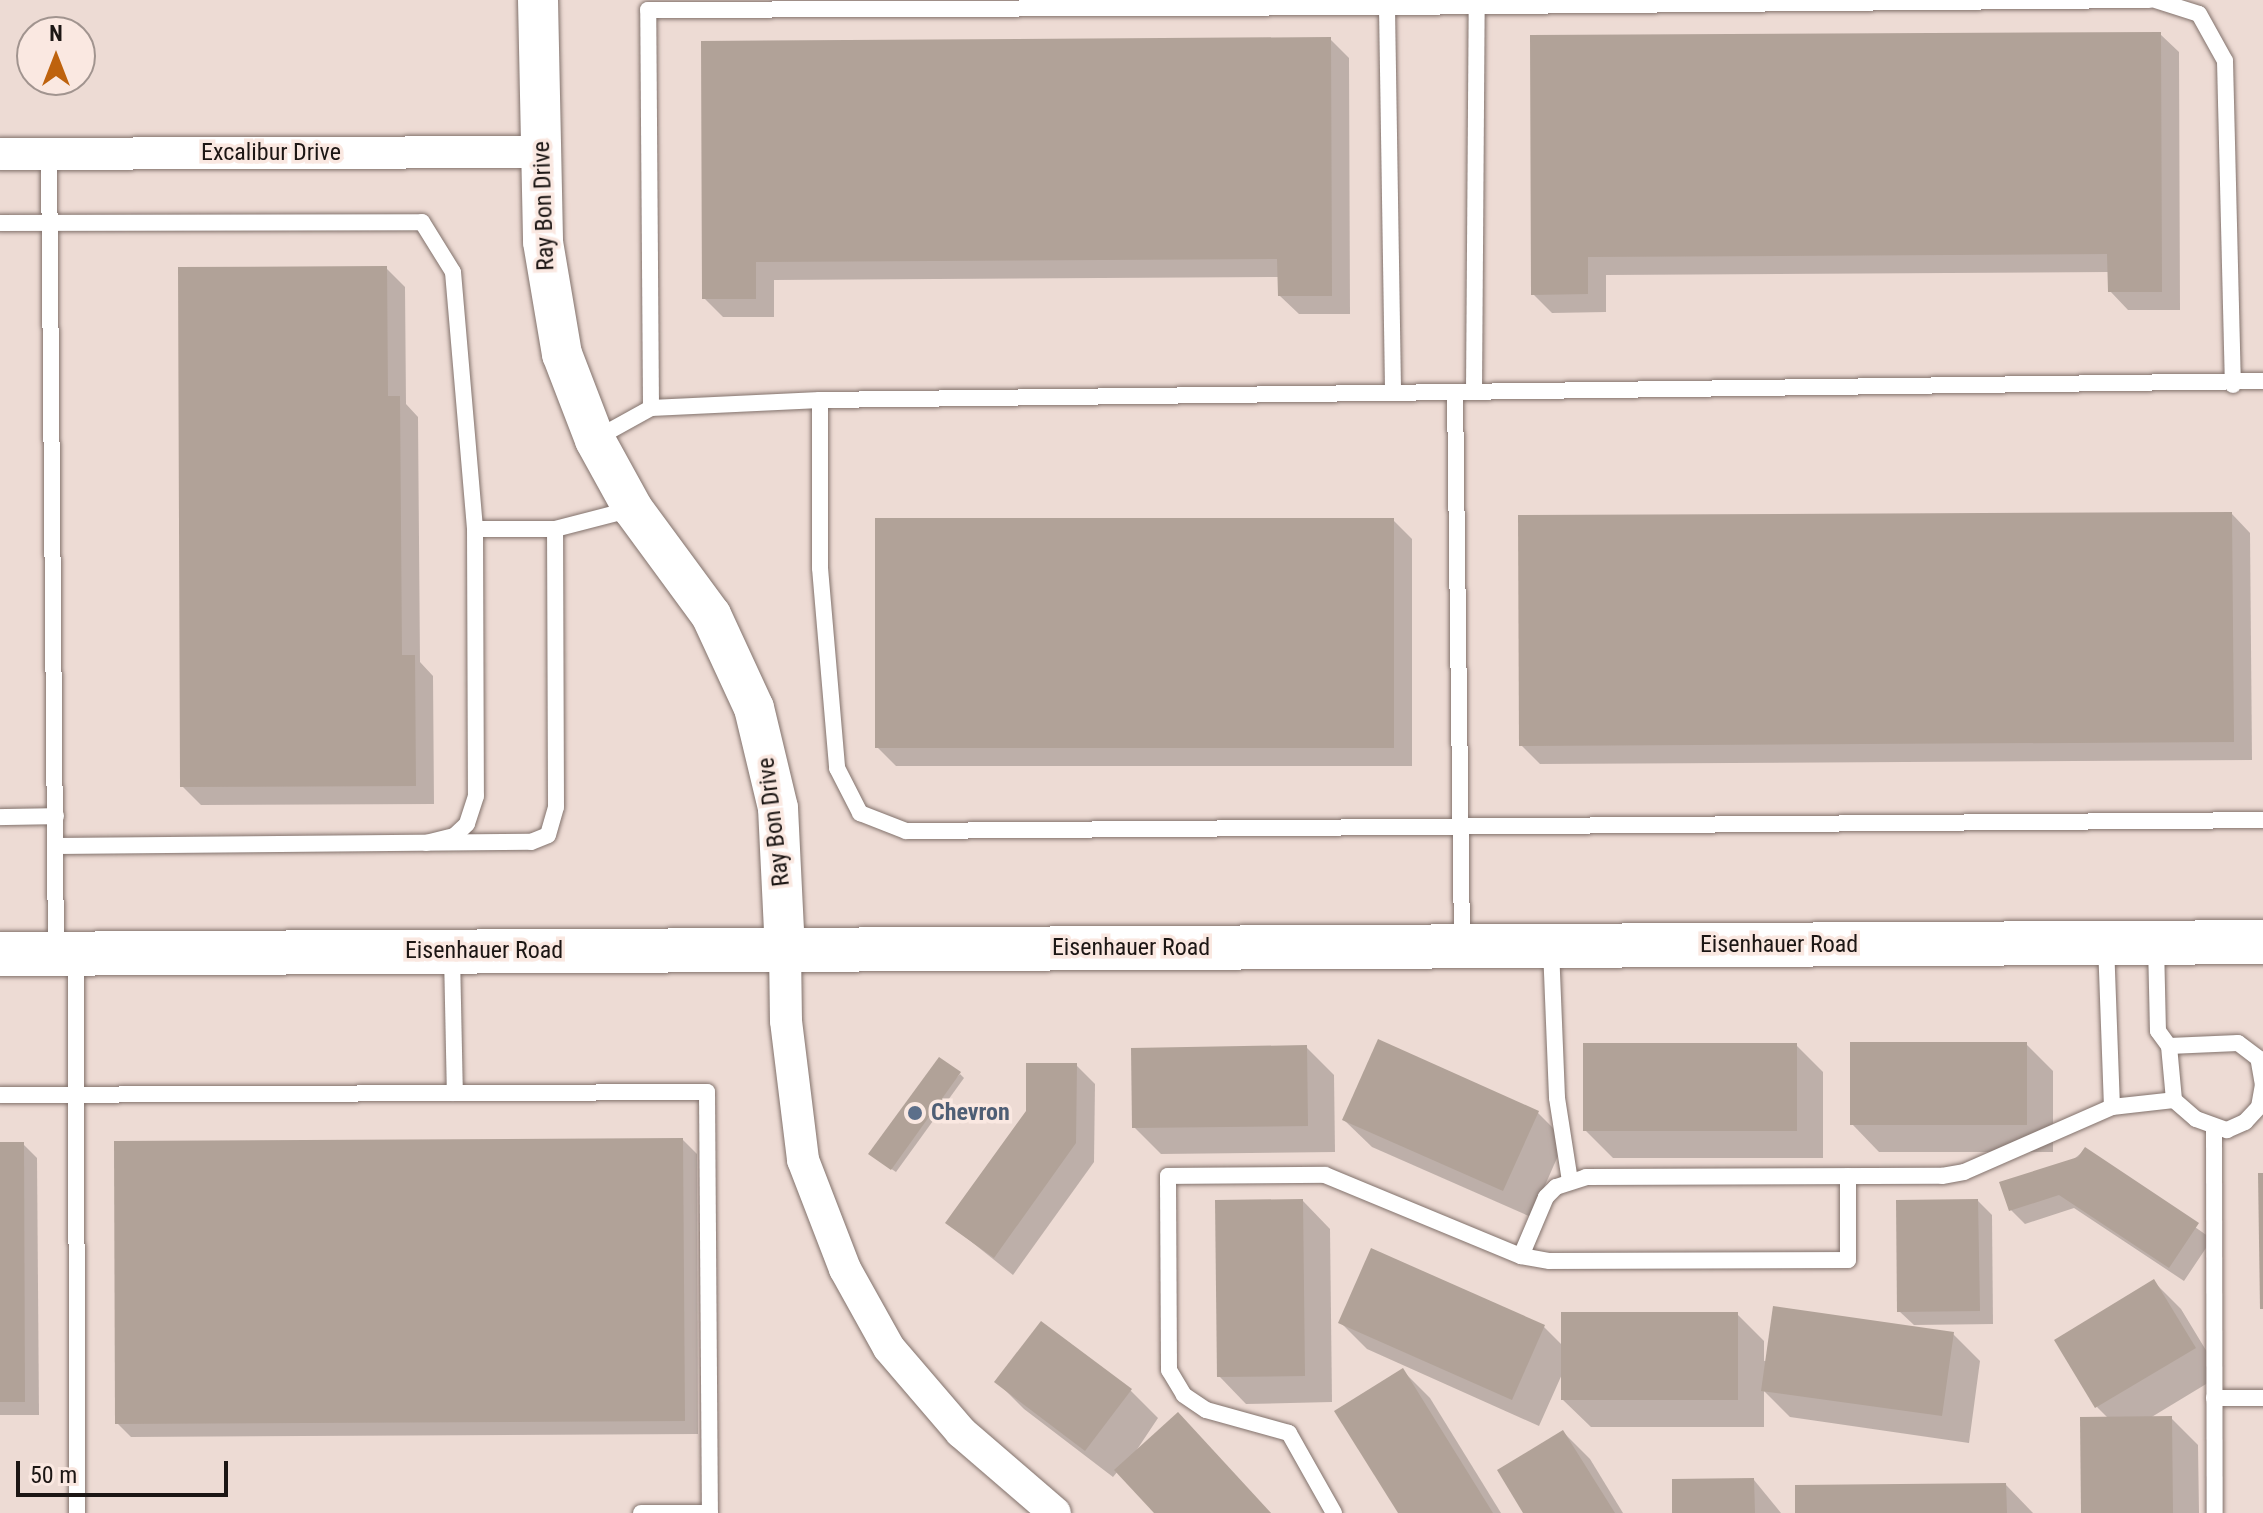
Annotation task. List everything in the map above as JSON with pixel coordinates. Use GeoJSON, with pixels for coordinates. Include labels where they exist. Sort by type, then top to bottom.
{"type":"FeatureCollection","features":[{"type":"Feature","properties":{"kind":"main road","name":"Eisenhauer Road"},"geometry":{"type":"LineString","coordinates":[[0,954],[2263,942]]}},
{"type":"Feature","properties":{"kind":"street","name":"Ray Bon Drive"},"geometry":{"type":"LineString","coordinates":[[538,0],[549,298],[562,354],[595,440],[633,509],[711,615],[754,708],[778,808],[786,1021],[803,1160],[845,1269],[889,1348],[961,1432],[1055,1513]]}},
{"type":"Feature","properties":{"kind":"street","name":"Excalibur Drive"},"geometry":{"type":"LineString","coordinates":[[0,154],[542,152]]}},
{"type":"Feature","properties":{"kind":"lane"},"geometry":{"type":"LineString","coordinates":[[651,408],[648,10],[2149,0]]}},
{"type":"Feature","properties":{"kind":"lane"},"geometry":{"type":"LineString","coordinates":[[2155,0],[2199,14],[2225,61],[2233,385]]}},
{"type":"Feature","properties":{"kind":"lane"},"geometry":{"type":"LineString","coordinates":[[1474,392],[1477,5]]}},
{"type":"Feature","properties":{"kind":"lane"},"geometry":{"type":"LineString","coordinates":[[1387,7],[1393,392]]}},
{"type":"Feature","properties":{"kind":"lane"},"geometry":{"type":"LineString","coordinates":[[49,154],[56,846],[76,1094],[77,1513]]}},
{"type":"Feature","properties":{"kind":"lane"},"geometry":{"type":"LineString","coordinates":[[0,223],[422,222],[453,272],[475,529],[476,796],[467,824],[454,836],[426,843]]}},
{"type":"Feature","properties":{"kind":"lane"},"geometry":{"type":"LineString","coordinates":[[595,440],[651,408],[820,400],[2233,385],[2263,381]]}},
{"type":"Feature","properties":{"kind":"lane"},"geometry":{"type":"LineString","coordinates":[[1455,392],[1462,947]]}},
{"type":"Feature","properties":{"kind":"lane"},"geometry":{"type":"LineString","coordinates":[[820,400],[820,568],[837,768],[860,813],[906,831],[1462,823],[2263,820]]}},
{"type":"Feature","properties":{"kind":"lane"},"geometry":{"type":"LineString","coordinates":[[475,529],[555,529],[633,509]]}},
{"type":"Feature","properties":{"kind":"lane"},"geometry":{"type":"LineString","coordinates":[[56,846],[531,842],[548,835],[554,821],[555,529]]}},
{"type":"Feature","properties":{"kind":"lane"},"geometry":{"type":"LineString","coordinates":[[0,817],[56,816]]}},
{"type":"Feature","properties":{"kind":"lane"},"geometry":{"type":"LineString","coordinates":[[2156,942],[2158,1031],[2169,1046],[2174,1100]]}},
{"type":"Feature","properties":{"kind":"lane"},"geometry":{"type":"LineString","coordinates":[[2106,943],[2112,1107]]}},
{"type":"Feature","properties":{"kind":"lane"},"geometry":{"type":"LineString","coordinates":[[1551,946],[1557,1098],[1570,1181]]}},
{"type":"Feature","properties":{"kind":"lane"},"geometry":{"type":"LineString","coordinates":[[452,951],[455,1093]]}},
{"type":"Feature","properties":{"kind":"lane"},"geometry":{"type":"LineString","coordinates":[[1521,1256],[1546,1197],[1570,1181],[1964,1172],[2112,1107],[2174,1100],[2214,1128],[2245,1122],[2259,1107],[2263,1085],[2258,1058],[2238,1043],[2169,1046]]}},
{"type":"Feature","properties":{"kind":"lane"},"geometry":{"type":"LineString","coordinates":[[0,1095],[707,1092],[710,1513],[641,1513]]}},
{"type":"Feature","properties":{"kind":"lane"},"geometry":{"type":"LineString","coordinates":[[2214,1128],[2215,1513]]}},
{"type":"Feature","properties":{"kind":"lane"},"geometry":{"type":"LineString","coordinates":[[1334,1513],[1289,1433],[1206,1410],[1184,1395],[1169,1370],[1168,1176],[1325,1175],[1521,1256],[1550,1261],[1848,1260],[1848,1176]]}},
{"type":"Feature","properties":{"kind":"lane"},"geometry":{"type":"LineString","coordinates":[[2214,1398],[2263,1398]]}},
{"type":"Feature","properties":{"kind":"building"},"geometry":{"type":"Polygon","coordinates":[[[2161,32],[2162,292],[2108,292],[2107,254],[1588,257],[1588,294],[1531,295],[1530,35],[2161,32]]]}},
{"type":"Feature","properties":{"kind":"building"},"geometry":{"type":"Polygon","coordinates":[[[1331,37],[1332,296],[1278,296],[1277,259],[756,262],[756,299],[702,299],[701,41],[1331,37]]]}},
{"type":"Feature","properties":{"kind":"building"},"geometry":{"type":"Polygon","coordinates":[[[387,266],[388,396],[400,396],[402,655],[415,655],[416,786],[180,787],[178,267],[387,266]]]}},
{"type":"Feature","properties":{"kind":"building"},"geometry":{"type":"Polygon","coordinates":[[[2232,512],[2234,742],[1519,746],[1518,515],[2232,512]]]}},
{"type":"Feature","properties":{"kind":"building"},"geometry":{"type":"Polygon","coordinates":[[[875,518],[1394,518],[1394,748],[875,748],[875,518]]]}},
{"type":"Feature","properties":{"kind":"building"},"geometry":{"type":"Polygon","coordinates":[[[1378,1039],[1539,1111],[1503,1191],[1342,1120],[1378,1039]]]}},
{"type":"Feature","properties":{"kind":"building"},"geometry":{"type":"Polygon","coordinates":[[[1850,1042],[2027,1042],[2027,1125],[1850,1125],[1850,1042]]]}},
{"type":"Feature","properties":{"kind":"building"},"geometry":{"type":"Polygon","coordinates":[[[1583,1043],[1797,1043],[1797,1131],[1583,1131],[1583,1043]]]}},
{"type":"Feature","properties":{"kind":"building"},"geometry":{"type":"Polygon","coordinates":[[[1307,1045],[1308,1126],[1132,1128],[1131,1048],[1307,1045]]]}},
{"type":"Feature","properties":{"kind":"building","name":"Chevron"},"geometry":{"type":"Polygon","coordinates":[[[939,1057],[961,1072],[891,1170],[868,1154],[939,1057]]]}},
{"type":"Feature","properties":{"kind":"building"},"geometry":{"type":"Polygon","coordinates":[[[1026,1063],[1077,1063],[1076,1143],[994,1258],[945,1223],[1026,1111],[1026,1063]]]}},
{"type":"Feature","properties":{"kind":"building"},"geometry":{"type":"Polygon","coordinates":[[[683,1138],[685,1421],[115,1424],[114,1141],[683,1138]]]}},
{"type":"Feature","properties":{"kind":"building"},"geometry":{"type":"Polygon","coordinates":[[[0,1142],[24,1142],[25,1402],[0,1402],[0,1142]]]}},
{"type":"Feature","properties":{"kind":"building"},"geometry":{"type":"Polygon","coordinates":[[[2085,1147],[2199,1223],[2169,1268],[2059,1195],[2009,1211],[1999,1182],[2078,1157],[2085,1147]]]}},
{"type":"Feature","properties":{"kind":"building"},"geometry":{"type":"Polygon","coordinates":[[[2258,1173],[2263,1173],[2263,1309],[2260,1309],[2258,1173]]]}},
{"type":"Feature","properties":{"kind":"building"},"geometry":{"type":"Polygon","coordinates":[[[1303,1199],[1305,1376],[1217,1377],[1215,1200],[1303,1199]]]}},
{"type":"Feature","properties":{"kind":"building"},"geometry":{"type":"Polygon","coordinates":[[[1978,1199],[1980,1311],[1897,1312],[1896,1200],[1978,1199]]]}},
{"type":"Feature","properties":{"kind":"building"},"geometry":{"type":"Polygon","coordinates":[[[1371,1248],[1545,1325],[1512,1400],[1338,1323],[1371,1248]]]}},
{"type":"Feature","properties":{"kind":"building"},"geometry":{"type":"Polygon","coordinates":[[[2154,1279],[2196,1348],[2095,1408],[2054,1340],[2154,1279]]]}},
{"type":"Feature","properties":{"kind":"building"},"geometry":{"type":"Polygon","coordinates":[[[1773,1306],[1954,1332],[1942,1416],[1761,1391],[1773,1306]]]}},
{"type":"Feature","properties":{"kind":"building"},"geometry":{"type":"Polygon","coordinates":[[[1561,1312],[1738,1312],[1738,1400],[1561,1400],[1561,1312]]]}},
{"type":"Feature","properties":{"kind":"building"},"geometry":{"type":"Polygon","coordinates":[[[1041,1321],[1132,1389],[1085,1451],[994,1382],[1041,1321]]]}},
{"type":"Feature","properties":{"kind":"building"},"geometry":{"type":"Polygon","coordinates":[[[1403,1368],[1493,1513],[1398,1513],[1334,1411],[1403,1368]]]}},
{"type":"Feature","properties":{"kind":"building"},"geometry":{"type":"Polygon","coordinates":[[[1178,1412],[1271,1513],[1154,1513],[1114,1470],[1178,1412]]]}},
{"type":"Feature","properties":{"kind":"building"},"geometry":{"type":"Polygon","coordinates":[[[2172,1416],[2173,1513],[2081,1513],[2080,1417],[2172,1416]]]}},
{"type":"Feature","properties":{"kind":"building"},"geometry":{"type":"Polygon","coordinates":[[[1563,1430],[1615,1513],[1523,1513],[1497,1470],[1563,1430]]]}},
{"type":"Feature","properties":{"kind":"building"},"geometry":{"type":"Polygon","coordinates":[[[1754,1478],[1755,1513],[1672,1513],[1672,1479],[1754,1478]]]}},
{"type":"Feature","properties":{"kind":"building"},"geometry":{"type":"Polygon","coordinates":[[[2006,1483],[2007,1513],[1795,1513],[1795,1485],[2006,1483]]]}},
{"type":"Feature","properties":{"kind":"place","name":"Chevron"},"geometry":{"type":"Point","coordinates":[915,1113]}}]}
